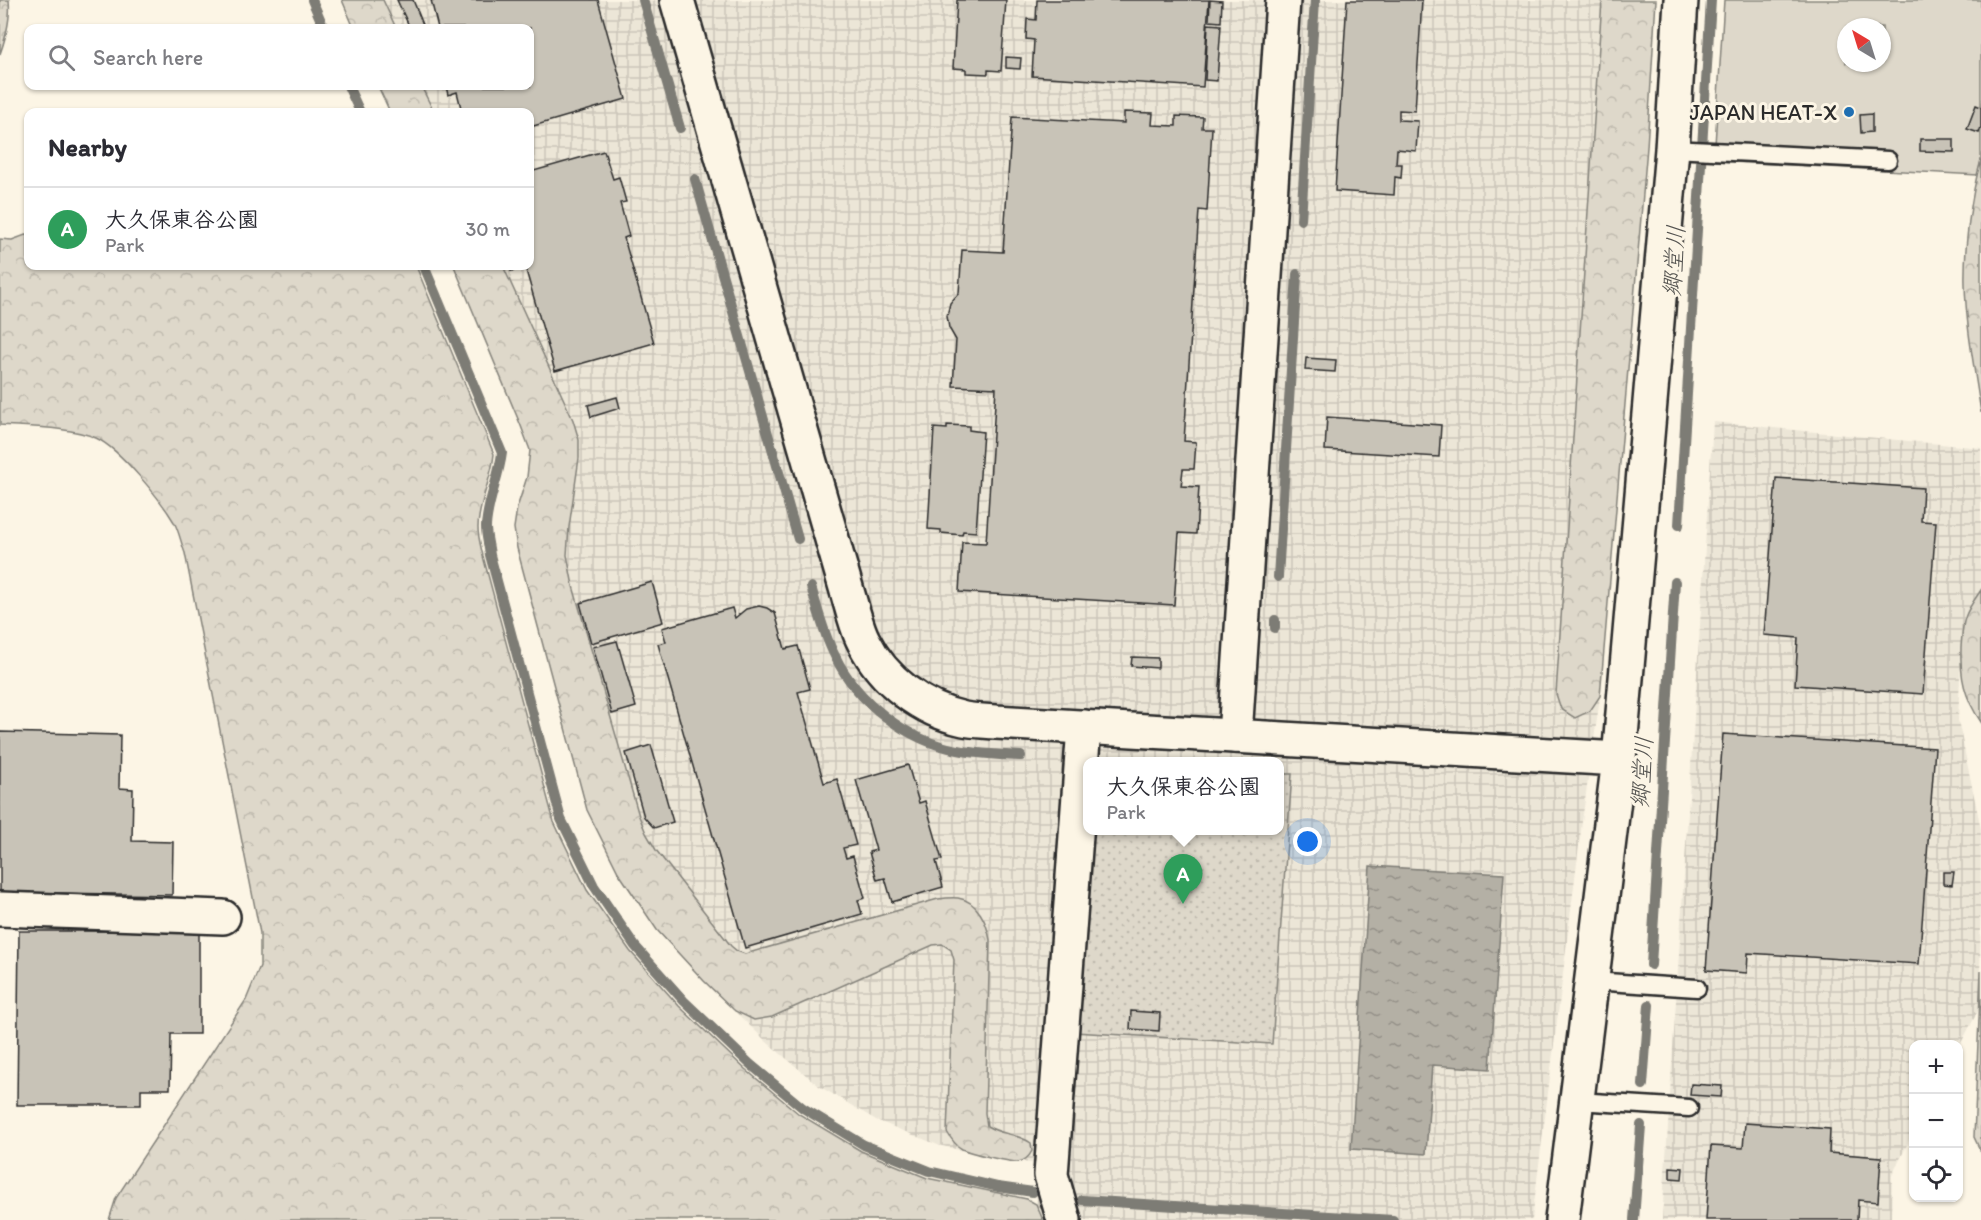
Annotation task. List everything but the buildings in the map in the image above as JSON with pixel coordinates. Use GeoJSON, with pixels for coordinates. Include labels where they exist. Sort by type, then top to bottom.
{"type":"FeatureCollection","features":[{"type":"Feature","properties":{"kind":"street"},"geometry":{"type":"LineString","coordinates":[[677,0],[852,612],[864,642],[882,669],[906,692],[933,708],[964,719],[1619,759]]}},
{"type":"Feature","properties":{"kind":"street"},"geometry":{"type":"LineString","coordinates":[[1235,736],[1283,0]]}},
{"type":"Feature","properties":{"kind":"street"},"geometry":{"type":"LineString","coordinates":[[1562,1220],[1619,759],[1680,149],[1681,0]]}},
{"type":"Feature","properties":{"kind":"street"},"geometry":{"type":"LineString","coordinates":[[1064,1220],[1052,1175],[1084,727]]}},
{"type":"Feature","properties":{"kind":"street"},"geometry":{"type":"LineString","coordinates":[[0,909],[223,916]]}},
{"type":"Feature","properties":{"kind":"lane"},"geometry":{"type":"LineString","coordinates":[[1680,149],[1888,160]]}},
{"type":"Feature","properties":{"kind":"lane"},"geometry":{"type":"LineString","coordinates":[[1592,981],[1697,988]]}},
{"type":"Feature","properties":{"kind":"lane"},"geometry":{"type":"LineString","coordinates":[[1577,1101],[1689,1108]]}},
{"type":"Feature","properties":{"kind":"shaded area"},"geometry":{"type":"Polygon","coordinates":[[[342,0],[1656,0],[1647,147],[1599,705],[1583,814],[1532,1220],[1043,1220],[1036,1204],[1042,1164],[1002,1160],[938,1145],[876,1120],[819,1086],[768,1043],[704,982],[657,929],[618,872],[587,810],[517,548],[514,528],[517,508],[527,477],[530,450],[456,270],[534,270],[534,108],[388,108],[380,90],[534,90],[534,24],[352,24],[342,0]]]}},
{"type":"Feature","properties":{"kind":"shaded area"},"geometry":{"type":"Polygon","coordinates":[[[1713,422],[1981,448],[1981,590],[1971,604],[1962,635],[1958,720],[1981,829],[1980,1007],[1963,1040],[1909,1040],[1909,1141],[1892,1175],[1891,1220],[1662,1220],[1713,422]]]}},
{"type":"Feature","properties":{"kind":"green space"},"geometry":{"type":"Polygon","coordinates":[[[0,0],[9,0],[9,14],[8,27],[0,54],[0,0]]]}},
{"type":"Feature","properties":{"kind":"green space"},"geometry":{"type":"Polygon","coordinates":[[[342,0],[383,0],[394,24],[352,24],[342,0]]]}},
{"type":"Feature","properties":{"kind":"green space"},"geometry":{"type":"Polygon","coordinates":[[[1602,0],[1656,0],[1647,147],[1600,696],[1590,711],[1575,718],[1561,709],[1556,694],[1602,0]]]}},
{"type":"Feature","properties":{"kind":"green space","name":"JAPAN HEAT-X"},"geometry":{"type":"Polygon","coordinates":[[[1724,0],[1981,0],[1981,160],[1978,175],[1714,161],[1724,0]]]}},
{"type":"Feature","properties":{"kind":"green space"},"geometry":{"type":"Polygon","coordinates":[[[380,90],[423,90],[432,108],[388,108],[380,90]]]}},
{"type":"Feature","properties":{"kind":"green space"},"geometry":{"type":"Polygon","coordinates":[[[1981,160],[1981,413],[1967,316],[1965,270],[1971,205],[1981,160]]]}},
{"type":"Feature","properties":{"kind":"green space"},"geometry":{"type":"Polygon","coordinates":[[[24,236],[24,270],[418,270],[494,454],[479,519],[480,542],[554,822],[587,890],[630,951],[679,1006],[745,1069],[799,1114],[861,1151],[927,1178],[1027,1199],[1036,1204],[1043,1220],[109,1220],[116,1198],[246,1000],[260,966],[260,933],[185,553],[174,522],[160,501],[128,464],[96,438],[62,430],[0,425],[0,239],[12,240],[24,236]]]}},
{"type":"Feature","properties":{"kind":"green space"},"geometry":{"type":"Polygon","coordinates":[[[456,270],[505,270],[573,420],[579,440],[579,458],[567,555],[573,586],[639,816],[656,850],[731,946],[745,954],[938,899],[958,898],[971,903],[984,920],[990,940],[985,1113],[987,1126],[1031,1143],[1032,1151],[1025,1160],[1013,1162],[966,1151],[955,1144],[947,1132],[954,960],[951,950],[942,944],[933,945],[772,1017],[754,1020],[735,1011],[657,930],[618,872],[587,810],[517,548],[514,528],[517,508],[527,477],[530,450],[456,270]]]}},
{"type":"Feature","properties":{"kind":"green space"},"geometry":{"type":"Polygon","coordinates":[[[1981,590],[1981,722],[1967,695],[1962,677],[1961,647],[1965,618],[1981,590]]]}},
{"type":"Feature","properties":{"kind":"green space"},"geometry":{"type":"Polygon","coordinates":[[[1284,774],[1292,774],[1272,1044],[1074,1032],[1088,835],[1284,835],[1284,774]]]}},
{"type":"Feature","properties":{"kind":"green space"},"geometry":{"type":"Polygon","coordinates":[[[1981,971],[1981,1152],[1974,1137],[1981,971]]]}},
{"type":"Feature","properties":{"kind":"water"},"geometry":{"type":"Polygon","coordinates":[[[1370,866],[1504,874],[1490,1069],[1432,1065],[1426,1154],[1351,1149],[1370,866]]]}},
{"type":"Feature","properties":{"kind":"waterway"},"geometry":{"type":"LineString","coordinates":[[312,0],[322,24]]}},
{"type":"Feature","properties":{"kind":"waterway"},"geometry":{"type":"LineString","coordinates":[[643,0],[680,128]]}},
{"type":"Feature","properties":{"kind":"waterway"},"geometry":{"type":"LineString","coordinates":[[1301,220],[1315,0]]}},
{"type":"Feature","properties":{"kind":"waterway","name":"郷堂川"},"geometry":{"type":"LineString","coordinates":[[1679,525],[1711,0]]}},
{"type":"Feature","properties":{"kind":"waterway"},"geometry":{"type":"LineString","coordinates":[[350,90],[358,108]]}},
{"type":"Feature","properties":{"kind":"waterway"},"geometry":{"type":"LineString","coordinates":[[695,179],[798,539]]}},
{"type":"Feature","properties":{"kind":"waterway"},"geometry":{"type":"LineString","coordinates":[[426,270],[502,453],[487,518],[486,530],[490,555],[561,819],[594,886],[635,946],[684,1001],[750,1064],[803,1108],[864,1145],[929,1171],[998,1187],[1033,1192]]}},
{"type":"Feature","properties":{"kind":"waterway"},"geometry":{"type":"LineString","coordinates":[[1278,577],[1297,274]]}},
{"type":"Feature","properties":{"kind":"waterway","name":"郷堂川"},"geometry":{"type":"LineString","coordinates":[[1651,965],[1675,582]]}},
{"type":"Feature","properties":{"kind":"waterway"},"geometry":{"type":"LineString","coordinates":[[811,587],[835,656],[856,689],[886,717],[920,738],[939,745],[958,750],[1021,756]]}},
{"type":"Feature","properties":{"kind":"waterway"},"geometry":{"type":"LineString","coordinates":[[1275,620],[1275,628]]}},
{"type":"Feature","properties":{"kind":"waterway","name":"郷堂川"},"geometry":{"type":"LineString","coordinates":[[1643,1085],[1649,1005]]}},
{"type":"Feature","properties":{"kind":"waterway","name":"郷堂川"},"geometry":{"type":"LineString","coordinates":[[1634,1220],[1641,1125]]}},
{"type":"Feature","properties":{"kind":"waterway"},"geometry":{"type":"LineString","coordinates":[[1082,1200],[1393,1220]]}},
{"type":"Feature","properties":{"kind":"place","name":"JAPAN HEAT-X"},"geometry":{"type":"Point","coordinates":[1849,112]}},
{"type":"Feature","properties":{"kind":"place","name":"大久保東谷公園"},"geometry":{"type":"Point","coordinates":[1183,904]}}]}
